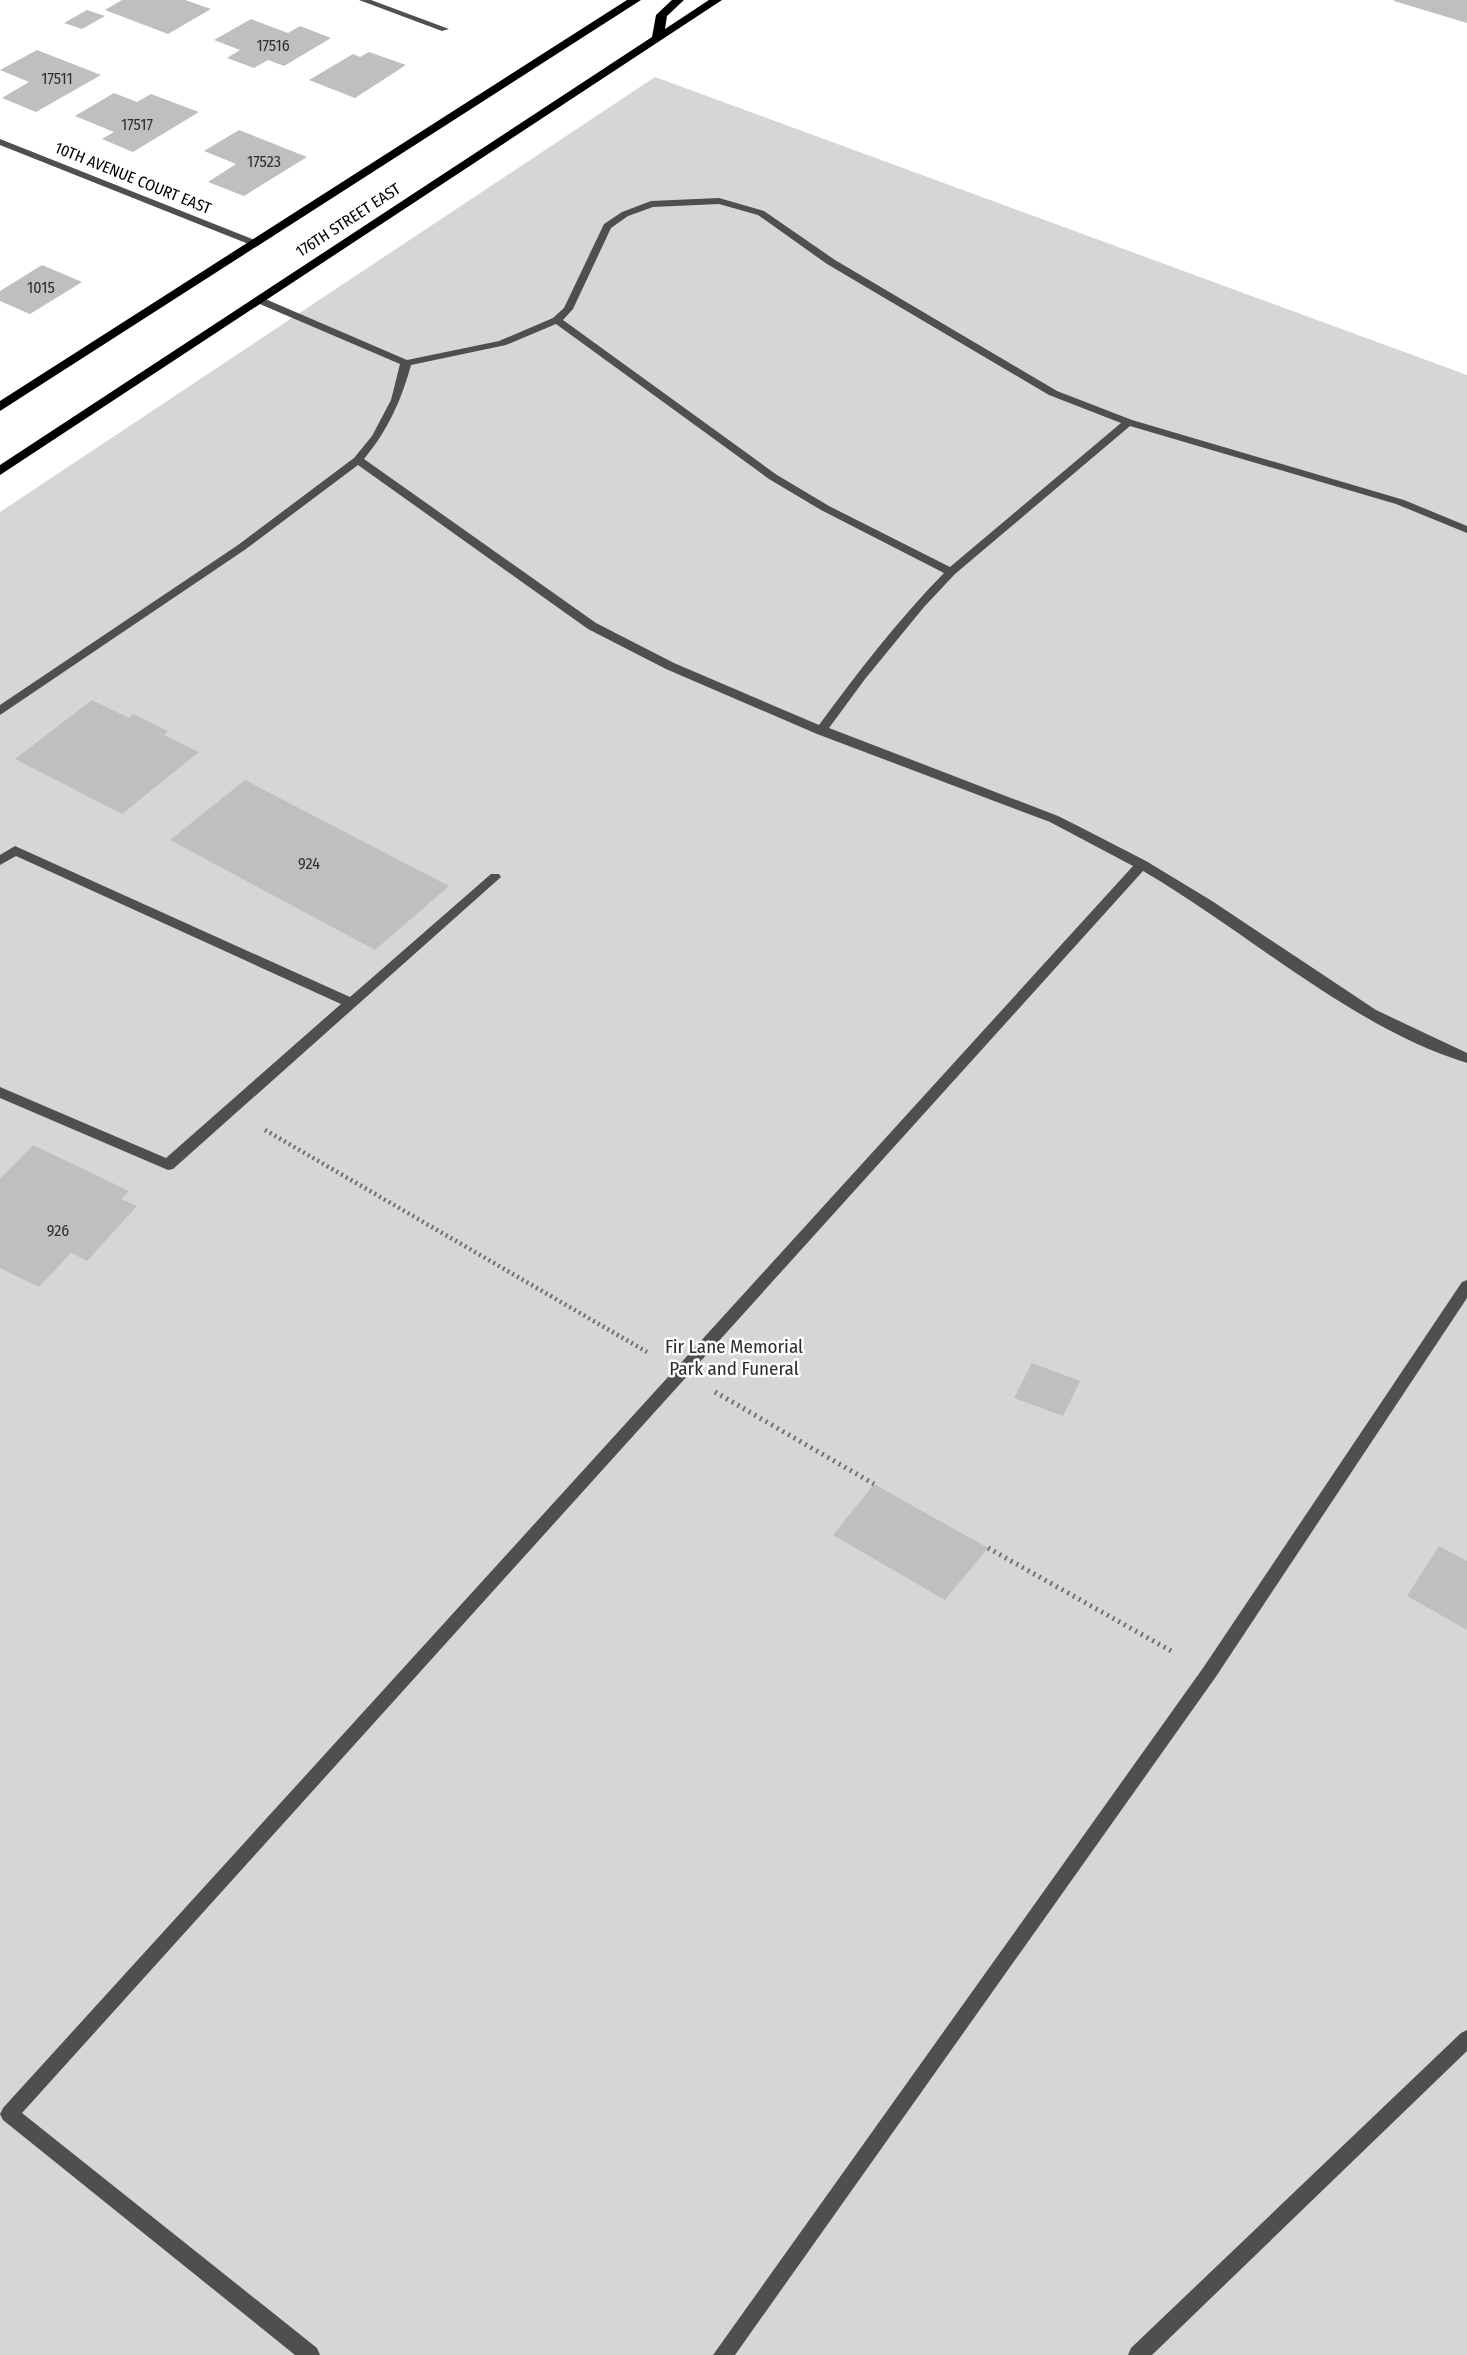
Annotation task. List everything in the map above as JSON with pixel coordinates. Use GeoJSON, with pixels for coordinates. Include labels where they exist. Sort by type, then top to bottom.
{"type":"FeatureCollection","features":[{"type":"Feature","properties":{"kind":"main road","name":"176TH STREET EAST"},"geometry":{"type":"LineString","coordinates":[[0,407],[635,0]]}},
{"type":"Feature","properties":{"kind":"main road"},"geometry":{"type":"LineString","coordinates":[[657,39],[662,15],[678,0]]}},
{"type":"Feature","properties":{"kind":"main road","name":"176TH STREET EAST"},"geometry":{"type":"LineString","coordinates":[[0,471],[716,0]]}},
{"type":"Feature","properties":{"kind":"street"},"geometry":{"type":"LineString","coordinates":[[363,0],[445,29]]}},
{"type":"Feature","properties":{"kind":"street","name":"10TH AVENUE COURT EAST"},"geometry":{"type":"LineString","coordinates":[[0,142],[254,243]]}},
{"type":"Feature","properties":{"kind":"street"},"geometry":{"type":"LineString","coordinates":[[259,300],[406,363],[502,342],[557,320],[568,309],[607,226],[625,214],[651,204],[719,201],[761,213],[831,262],[1053,393],[1128,422],[1400,502],[1467,530]]}},
{"type":"Feature","properties":{"kind":"street"},"geometry":{"type":"LineString","coordinates":[[557,320],[774,477],[825,508],[951,572]]}},
{"type":"Feature","properties":{"kind":"street"},"geometry":{"type":"LineString","coordinates":[[0,711],[242,547],[358,460],[377,437],[396,400],[406,363]]}},
{"type":"Feature","properties":{"kind":"street"},"geometry":{"type":"LineString","coordinates":[[821,731],[870,665],[920,604],[951,572],[1128,422]]}},
{"type":"Feature","properties":{"kind":"street"},"geometry":{"type":"LineString","coordinates":[[358,460],[620,643],[821,731],[1054,819],[1142,864],[1371,1013],[1410,1034],[1467,1058]]}},
{"type":"Feature","properties":{"kind":"street"},"geometry":{"type":"LineString","coordinates":[[0,861],[15,850],[351,1003]]}},
{"type":"Feature","properties":{"kind":"street"},"geometry":{"type":"LineString","coordinates":[[310,2355],[4,2119],[1142,864]]}},
{"type":"Feature","properties":{"kind":"street"},"geometry":{"type":"LineString","coordinates":[[0,1092],[168,1165],[495,877]]}},
{"type":"Feature","properties":{"kind":"street"},"geometry":{"type":"LineString","coordinates":[[723,2355],[1209,1673],[1467,1286]]}},
{"type":"Feature","properties":{"kind":"street"},"geometry":{"type":"LineString","coordinates":[[1138,2355],[1467,2039]]}},
{"type":"Feature","properties":{"kind":"path"},"geometry":{"type":"LineString","coordinates":[[231,1110],[874,1484]]}},
{"type":"Feature","properties":{"kind":"path"},"geometry":{"type":"LineString","coordinates":[[988,1548],[1209,1673]]}},
{"type":"Feature","properties":{"kind":"green space","name":"Fir Lane Memorial Park and Funeral"},"geometry":{"type":"Polygon","coordinates":[[[655,77],[1467,375],[1467,2355],[0,2355],[0,512],[655,77]]]}},
{"type":"Feature","properties":{"kind":"building"},"geometry":{"type":"Polygon","coordinates":[[[122,0],[185,0],[211,9],[168,34],[105,10],[122,0]]]}},
{"type":"Feature","properties":{"kind":"building"},"geometry":{"type":"Polygon","coordinates":[[[1394,0],[1467,0],[1467,23],[1394,1],[1394,0]]]}},
{"type":"Feature","properties":{"kind":"building"},"geometry":{"type":"Polygon","coordinates":[[[87,10],[105,16],[82,29],[64,23],[87,10]]]}},
{"type":"Feature","properties":{"kind":"building"},"geometry":{"type":"Polygon","coordinates":[[[251,19],[288,33],[300,26],[331,38],[284,66],[268,60],[254,68],[227,58],[240,50],[214,40],[251,19]]]}},
{"type":"Feature","properties":{"kind":"building"},"geometry":{"type":"Polygon","coordinates":[[[37,50],[101,75],[36,112],[2,98],[29,82],[0,70],[37,50]]]}},
{"type":"Feature","properties":{"kind":"building"},"geometry":{"type":"Polygon","coordinates":[[[369,52],[406,65],[355,98],[309,80],[353,54],[360,57],[369,52]]]}},
{"type":"Feature","properties":{"kind":"building"},"geometry":{"type":"Polygon","coordinates":[[[114,93],[137,102],[151,94],[199,112],[133,152],[102,139],[114,132],[75,116],[114,93]]]}},
{"type":"Feature","properties":{"kind":"building"},"geometry":{"type":"Polygon","coordinates":[[[239,130],[307,157],[244,196],[208,182],[236,164],[204,151],[239,130]]]}},
{"type":"Feature","properties":{"kind":"building"},"geometry":{"type":"Polygon","coordinates":[[[42,265],[82,282],[30,314],[0,301],[0,291],[42,265]]]}},
{"type":"Feature","properties":{"kind":"building"},"geometry":{"type":"Polygon","coordinates":[[[92,700],[129,718],[133,714],[168,731],[164,735],[199,752],[122,814],[15,759],[92,700]]]}},
{"type":"Feature","properties":{"kind":"building"},"geometry":{"type":"Polygon","coordinates":[[[245,780],[449,886],[375,950],[170,840],[245,780]]]}},
{"type":"Feature","properties":{"kind":"building"},"geometry":{"type":"Polygon","coordinates":[[[33,1145],[129,1191],[121,1199],[137,1206],[87,1261],[71,1253],[39,1287],[0,1268],[0,1179],[33,1145]]]}},
{"type":"Feature","properties":{"kind":"building"},"geometry":{"type":"Polygon","coordinates":[[[1032,1363],[1080,1381],[1063,1416],[1014,1398],[1032,1363]]]}},
{"type":"Feature","properties":{"kind":"building"},"geometry":{"type":"Polygon","coordinates":[[[874,1484],[988,1548],[945,1600],[833,1535],[874,1484]]]}},
{"type":"Feature","properties":{"kind":"building"},"geometry":{"type":"Polygon","coordinates":[[[1439,1546],[1467,1561],[1467,1630],[1407,1596],[1439,1546]]]}}]}
